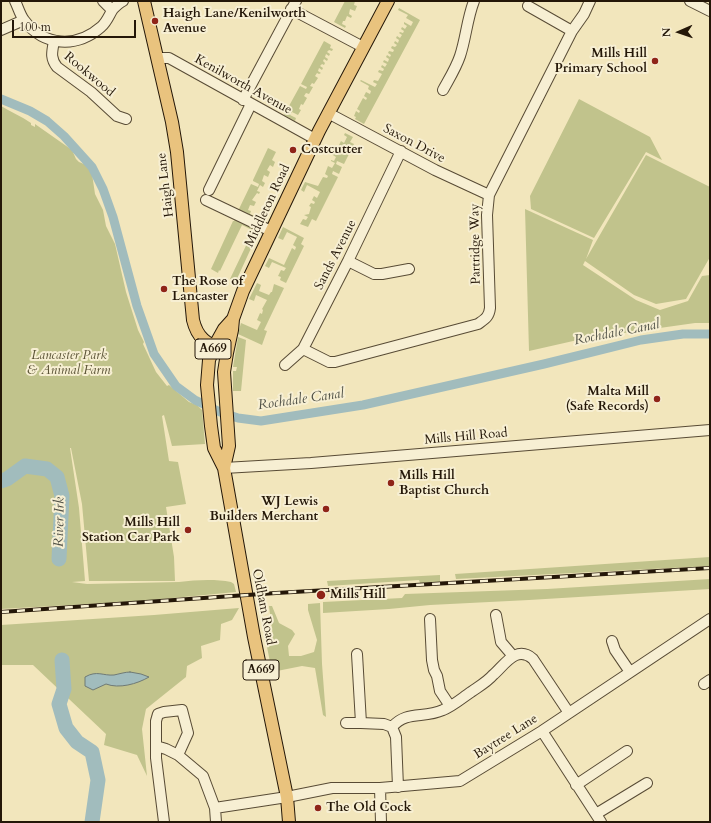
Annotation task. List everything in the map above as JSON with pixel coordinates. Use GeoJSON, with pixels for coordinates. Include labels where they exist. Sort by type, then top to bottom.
{"type":"FeatureCollection","features":[{"type":"Feature","properties":{"kind":"main road","name":"Haigh Lane"},"geometry":{"type":"LineString","coordinates":[[144,1],[172,122],[177,152],[196,330],[206,343],[226,353]]}},
{"type":"Feature","properties":{"kind":"main road","name":"Middleton Road"},"geometry":{"type":"LineString","coordinates":[[224,468],[214,448],[207,385],[210,360],[214,347],[224,329],[232,319],[243,291],[315,139],[388,1]]}},
{"type":"Feature","properties":{"kind":"main road","name":"Middleton Road"},"geometry":{"type":"LineString","coordinates":[[224,468],[229,446],[224,372],[226,353],[232,330],[232,319]]}},
{"type":"Feature","properties":{"kind":"main road","name":"Oldham Road"},"geometry":{"type":"LineString","coordinates":[[224,468],[254,637],[287,797],[289,822]]}},
{"type":"Feature","properties":{"kind":"street"},"geometry":{"type":"LineString","coordinates":[[14,1],[24,20],[32,30],[43,37],[54,41],[67,42],[88,36],[103,26],[112,10],[122,1]]}},
{"type":"Feature","properties":{"kind":"street"},"geometry":{"type":"LineString","coordinates":[[103,1],[112,10]]}},
{"type":"Feature","properties":{"kind":"street"},"geometry":{"type":"LineString","coordinates":[[443,90],[453,72],[460,54],[469,12],[474,1]]}},
{"type":"Feature","properties":{"kind":"street","name":"Partridge Way"},"geometry":{"type":"LineString","coordinates":[[303,349],[329,362],[335,362],[478,324],[486,319],[490,308],[487,215],[489,195],[572,31],[584,14],[590,1]]}},
{"type":"Feature","properties":{"kind":"street"},"geometry":{"type":"LineString","coordinates":[[690,1],[710,11]]}},
{"type":"Feature","properties":{"kind":"street"},"geometry":{"type":"LineString","coordinates":[[209,190],[247,102],[293,5],[363,47]]}},
{"type":"Feature","properties":{"kind":"street"},"geometry":{"type":"LineString","coordinates":[[528,6],[572,31]]}},
{"type":"Feature","properties":{"kind":"street"},"geometry":{"type":"LineString","coordinates":[[1,30],[24,20]]}},
{"type":"Feature","properties":{"kind":"street","name":"Rookwood"},"geometry":{"type":"LineString","coordinates":[[54,41],[52,54],[53,62],[91,92],[117,116],[126,119]]}},
{"type":"Feature","properties":{"kind":"street","name":"Kenilworth Avenue"},"geometry":{"type":"LineString","coordinates":[[158,58],[170,58],[315,139]]}},
{"type":"Feature","properties":{"kind":"street","name":"Saxon Drive"},"geometry":{"type":"LineString","coordinates":[[328,114],[442,173],[489,195]]}},
{"type":"Feature","properties":{"kind":"street","name":"Sands Avenue"},"geometry":{"type":"LineString","coordinates":[[285,365],[303,349],[348,261],[401,151]]}},
{"type":"Feature","properties":{"kind":"street"},"geometry":{"type":"LineString","coordinates":[[206,200],[271,231]]}},
{"type":"Feature","properties":{"kind":"street"},"geometry":{"type":"LineString","coordinates":[[348,261],[374,274],[409,269]]}},
{"type":"Feature","properties":{"kind":"street","name":"Mills Hill Road"},"geometry":{"type":"LineString","coordinates":[[224,468],[311,463],[710,430]]}},
{"type":"Feature","properties":{"kind":"street"},"geometry":{"type":"LineString","coordinates":[[496,615],[501,642],[513,656]]}},
{"type":"Feature","properties":{"kind":"street","name":"Baytree Lane"},"geometry":{"type":"LineString","coordinates":[[216,808],[287,797],[332,788],[380,788],[460,781],[542,731],[710,619]]}},
{"type":"Feature","properties":{"kind":"street"},"geometry":{"type":"LineString","coordinates":[[430,620],[428,656],[437,676],[440,691],[450,706]]}},
{"type":"Feature","properties":{"kind":"street"},"geometry":{"type":"LineString","coordinates":[[612,641],[615,650],[630,672]]}},
{"type":"Feature","properties":{"kind":"street"},"geometry":{"type":"LineString","coordinates":[[357,654],[361,723]]}},
{"type":"Feature","properties":{"kind":"street"},"geometry":{"type":"LineString","coordinates":[[392,727],[397,721],[407,716],[442,711],[492,676],[507,660],[520,654],[534,654],[569,713]]}},
{"type":"Feature","properties":{"kind":"street"},"geometry":{"type":"LineString","coordinates":[[164,822],[156,758],[156,721],[158,714],[182,710],[188,733],[178,755]]}},
{"type":"Feature","properties":{"kind":"street"},"geometry":{"type":"LineString","coordinates":[[346,723],[384,724],[392,727],[396,737],[398,786]]}},
{"type":"Feature","properties":{"kind":"street"},"geometry":{"type":"LineString","coordinates":[[542,731],[599,818],[647,783]]}},
{"type":"Feature","properties":{"kind":"street"},"geometry":{"type":"LineString","coordinates":[[156,746],[178,755],[204,776],[216,808],[216,822]]}},
{"type":"Feature","properties":{"kind":"street"},"geometry":{"type":"LineString","coordinates":[[576,785],[627,751]]}},
{"type":"Feature","properties":{"kind":"street"},"geometry":{"type":"LineString","coordinates":[[380,788],[381,822]]}},
{"type":"Feature","properties":{"kind":"green space"},"geometry":{"type":"Polygon","coordinates":[[[345,1],[355,1],[354,5],[357,6],[355,11],[350,9],[349,14],[352,16],[351,18],[347,16],[345,21],[343,21],[342,24],[346,26],[345,28],[334,22],[345,1]]]}},
{"type":"Feature","properties":{"kind":"green space"},"geometry":{"type":"Polygon","coordinates":[[[399,8],[420,20],[364,124],[355,119],[356,117],[354,116],[356,111],[359,113],[360,111],[357,109],[363,98],[366,100],[367,98],[364,96],[366,92],[370,94],[371,91],[368,89],[369,86],[360,81],[361,80],[375,87],[377,84],[373,82],[374,80],[378,81],[382,74],[378,72],[379,70],[383,71],[384,69],[381,67],[382,65],[385,67],[387,64],[383,62],[384,60],[388,62],[389,59],[386,57],[387,55],[390,57],[391,55],[388,53],[389,51],[393,52],[394,50],[391,48],[392,46],[395,47],[397,45],[394,43],[395,41],[398,43],[399,40],[396,38],[397,36],[400,38],[402,35],[399,33],[403,33],[404,31],[401,29],[402,27],[405,29],[407,26],[404,22],[411,26],[413,22],[406,18],[408,15],[398,10],[399,8]]]}},
{"type":"Feature","properties":{"kind":"green space"},"geometry":{"type":"Polygon","coordinates":[[[324,41],[331,45],[330,48],[333,49],[332,51],[329,50],[327,52],[330,54],[329,56],[326,54],[325,57],[328,59],[327,61],[324,59],[324,65],[322,64],[320,66],[323,68],[322,70],[319,68],[318,71],[321,73],[317,73],[315,76],[318,78],[314,84],[312,83],[310,86],[313,87],[309,94],[306,93],[304,96],[307,98],[303,105],[301,104],[299,109],[301,110],[298,115],[292,112],[290,115],[296,118],[295,121],[284,115],[300,86],[306,89],[307,87],[301,84],[324,41]]]}},
{"type":"Feature","properties":{"kind":"green space"},"geometry":{"type":"Polygon","coordinates":[[[579,99],[650,137],[662,160],[646,152],[594,238],[531,209],[530,196],[579,99]]]}},
{"type":"Feature","properties":{"kind":"green space","name":"Lancaster Park & Animal Farm"},"geometry":{"type":"Polygon","coordinates":[[[1,106],[31,123],[31,125],[35,127],[35,124],[72,150],[79,162],[91,167],[95,194],[103,210],[106,226],[115,244],[126,292],[138,330],[144,342],[143,344],[156,372],[167,386],[169,385],[189,402],[197,405],[202,410],[205,444],[172,446],[164,415],[162,416],[169,461],[178,462],[186,504],[166,507],[174,557],[175,581],[89,581],[82,504],[70,448],[79,508],[85,581],[72,582],[87,584],[219,580],[234,584],[236,592],[142,601],[1,609],[1,106]]]}},
{"type":"Feature","properties":{"kind":"green space"},"geometry":{"type":"Polygon","coordinates":[[[345,133],[353,137],[350,142],[354,144],[344,164],[337,161],[336,164],[342,167],[339,174],[333,171],[332,174],[338,177],[316,221],[312,219],[308,227],[300,224],[303,219],[306,220],[308,217],[304,215],[309,214],[311,207],[309,206],[311,203],[314,204],[315,202],[312,200],[314,196],[317,198],[320,192],[307,185],[304,192],[301,190],[305,182],[318,186],[323,177],[327,178],[328,176],[325,174],[328,166],[332,168],[335,163],[331,160],[334,161],[336,157],[325,150],[325,148],[335,153],[340,153],[341,150],[344,151],[345,148],[339,145],[341,141],[344,143],[347,137],[344,135],[345,133]]]}},
{"type":"Feature","properties":{"kind":"green space"},"geometry":{"type":"Polygon","coordinates":[[[268,148],[276,152],[272,160],[275,162],[273,167],[270,165],[267,170],[270,172],[268,177],[264,175],[262,181],[265,183],[263,187],[260,185],[257,191],[260,192],[259,194],[257,193],[252,200],[256,202],[254,206],[250,205],[248,210],[251,211],[250,214],[259,218],[258,221],[238,211],[251,184],[258,187],[259,184],[253,180],[268,148]]]}},
{"type":"Feature","properties":{"kind":"green space"},"geometry":{"type":"Polygon","coordinates":[[[646,155],[710,187],[710,257],[686,299],[656,304],[634,295],[585,261],[583,265],[636,300],[660,310],[688,301],[702,276],[710,275],[710,323],[695,323],[582,339],[529,351],[525,209],[593,240],[586,259],[646,155]]]}},
{"type":"Feature","properties":{"kind":"green space"},"geometry":{"type":"Polygon","coordinates":[[[236,218],[253,227],[252,230],[242,225],[218,273],[211,269],[233,221],[236,218]]]}},
{"type":"Feature","properties":{"kind":"green space"},"geometry":{"type":"Polygon","coordinates":[[[283,227],[304,238],[301,244],[304,246],[286,283],[280,280],[281,277],[278,276],[281,270],[284,271],[286,268],[272,262],[269,268],[265,266],[269,258],[284,265],[292,248],[295,250],[296,247],[293,245],[297,237],[287,232],[283,240],[278,238],[283,227]]]}},
{"type":"Feature","properties":{"kind":"green space"},"geometry":{"type":"Polygon","coordinates":[[[253,231],[258,233],[236,281],[230,279],[253,231]]]}},
{"type":"Feature","properties":{"kind":"green space"},"geometry":{"type":"Polygon","coordinates":[[[257,283],[261,285],[259,291],[269,295],[272,292],[274,284],[284,288],[264,330],[267,331],[262,345],[238,334],[241,323],[257,330],[261,322],[257,320],[260,313],[262,314],[262,309],[267,300],[256,295],[254,301],[249,299],[257,283]]]}},
{"type":"Feature","properties":{"kind":"green space"},"geometry":{"type":"Polygon","coordinates":[[[238,337],[246,340],[241,391],[233,391],[233,371],[236,371],[237,367],[233,367],[238,337]]]}},
{"type":"Feature","properties":{"kind":"green space"},"geometry":{"type":"Polygon","coordinates":[[[710,557],[710,566],[456,579],[455,574],[710,557]]]}},
{"type":"Feature","properties":{"kind":"green space"},"geometry":{"type":"Polygon","coordinates":[[[440,575],[440,582],[420,583],[419,580],[328,586],[327,581],[440,575]]]}},
{"type":"Feature","properties":{"kind":"green space"},"geometry":{"type":"Polygon","coordinates":[[[710,579],[710,589],[430,605],[323,613],[323,602],[402,598],[405,594],[547,589],[710,579]]]}},
{"type":"Feature","properties":{"kind":"green space"},"geometry":{"type":"Polygon","coordinates":[[[320,603],[322,664],[326,717],[323,715],[315,668],[302,666],[272,672],[266,642],[273,637],[269,606],[272,606],[279,623],[292,630],[295,634],[288,646],[289,656],[301,656],[314,652],[317,640],[308,610],[308,604],[320,603]]]}},
{"type":"Feature","properties":{"kind":"green space"},"geometry":{"type":"Polygon","coordinates":[[[239,608],[232,620],[221,624],[220,640],[201,646],[202,658],[187,666],[186,677],[146,709],[142,729],[147,776],[137,755],[104,745],[106,734],[33,665],[1,665],[1,625],[239,608]]]}},
{"type":"Feature","properties":{"kind":"water"},"geometry":{"type":"Polygon","coordinates":[[[130,672],[149,677],[139,682],[122,686],[106,684],[93,690],[85,686],[85,677],[89,675],[114,675],[130,672]]]}},
{"type":"Feature","properties":{"kind":"waterway","name":"Rochdale Canal"},"geometry":{"type":"LineString","coordinates":[[1,99],[30,111],[47,121],[64,136],[92,167],[103,189],[113,217],[137,306],[154,354],[176,386],[195,400],[220,412],[238,418],[261,421],[363,405],[544,364],[641,340],[683,334],[710,334]]}},
{"type":"Feature","properties":{"kind":"waterway","name":"River Irk"},"geometry":{"type":"LineString","coordinates":[[1,481],[7,479],[25,466],[47,469],[57,477],[62,496],[59,559]]}},
{"type":"Feature","properties":{"kind":"waterway","name":"River Irk"},"geometry":{"type":"LineString","coordinates":[[62,660],[64,689],[59,704],[66,728],[77,742],[92,752],[98,780],[92,822]]}},
{"type":"Feature","properties":{"kind":"railway"},"geometry":{"type":"LineString","coordinates":[[1,612],[276,593],[710,568]]}},
{"type":"Feature","properties":{"kind":"place","name":"Haigh Lane/Kenilworth Avenue"},"geometry":{"type":"Point","coordinates":[155,21]}},
{"type":"Feature","properties":{"kind":"place","name":"Mills Hill Primary School"},"geometry":{"type":"Point","coordinates":[655,61]}},
{"type":"Feature","properties":{"kind":"place","name":"Costcutter"},"geometry":{"type":"Point","coordinates":[293,150]}},
{"type":"Feature","properties":{"kind":"place","name":"The Rose of Lancaster"},"geometry":{"type":"Point","coordinates":[164,289]}},
{"type":"Feature","properties":{"kind":"place","name":"Malta Mill (Safe Records)"},"geometry":{"type":"Point","coordinates":[657,399]}},
{"type":"Feature","properties":{"kind":"place","name":"Mills Hill Baptist Church"},"geometry":{"type":"Point","coordinates":[391,483]}},
{"type":"Feature","properties":{"kind":"place","name":"WJ Lewis Builders Merchant"},"geometry":{"type":"Point","coordinates":[326,509]}},
{"type":"Feature","properties":{"kind":"place","name":"Mills Hill Station Car Park"},"geometry":{"type":"Point","coordinates":[188,530]}},
{"type":"Feature","properties":{"kind":"place","name":"Mills Hill"},"geometry":{"type":"Point","coordinates":[321,595]}},
{"type":"Feature","properties":{"kind":"place","name":"The Old Cock"},"geometry":{"type":"Point","coordinates":[318,808]}}]}
